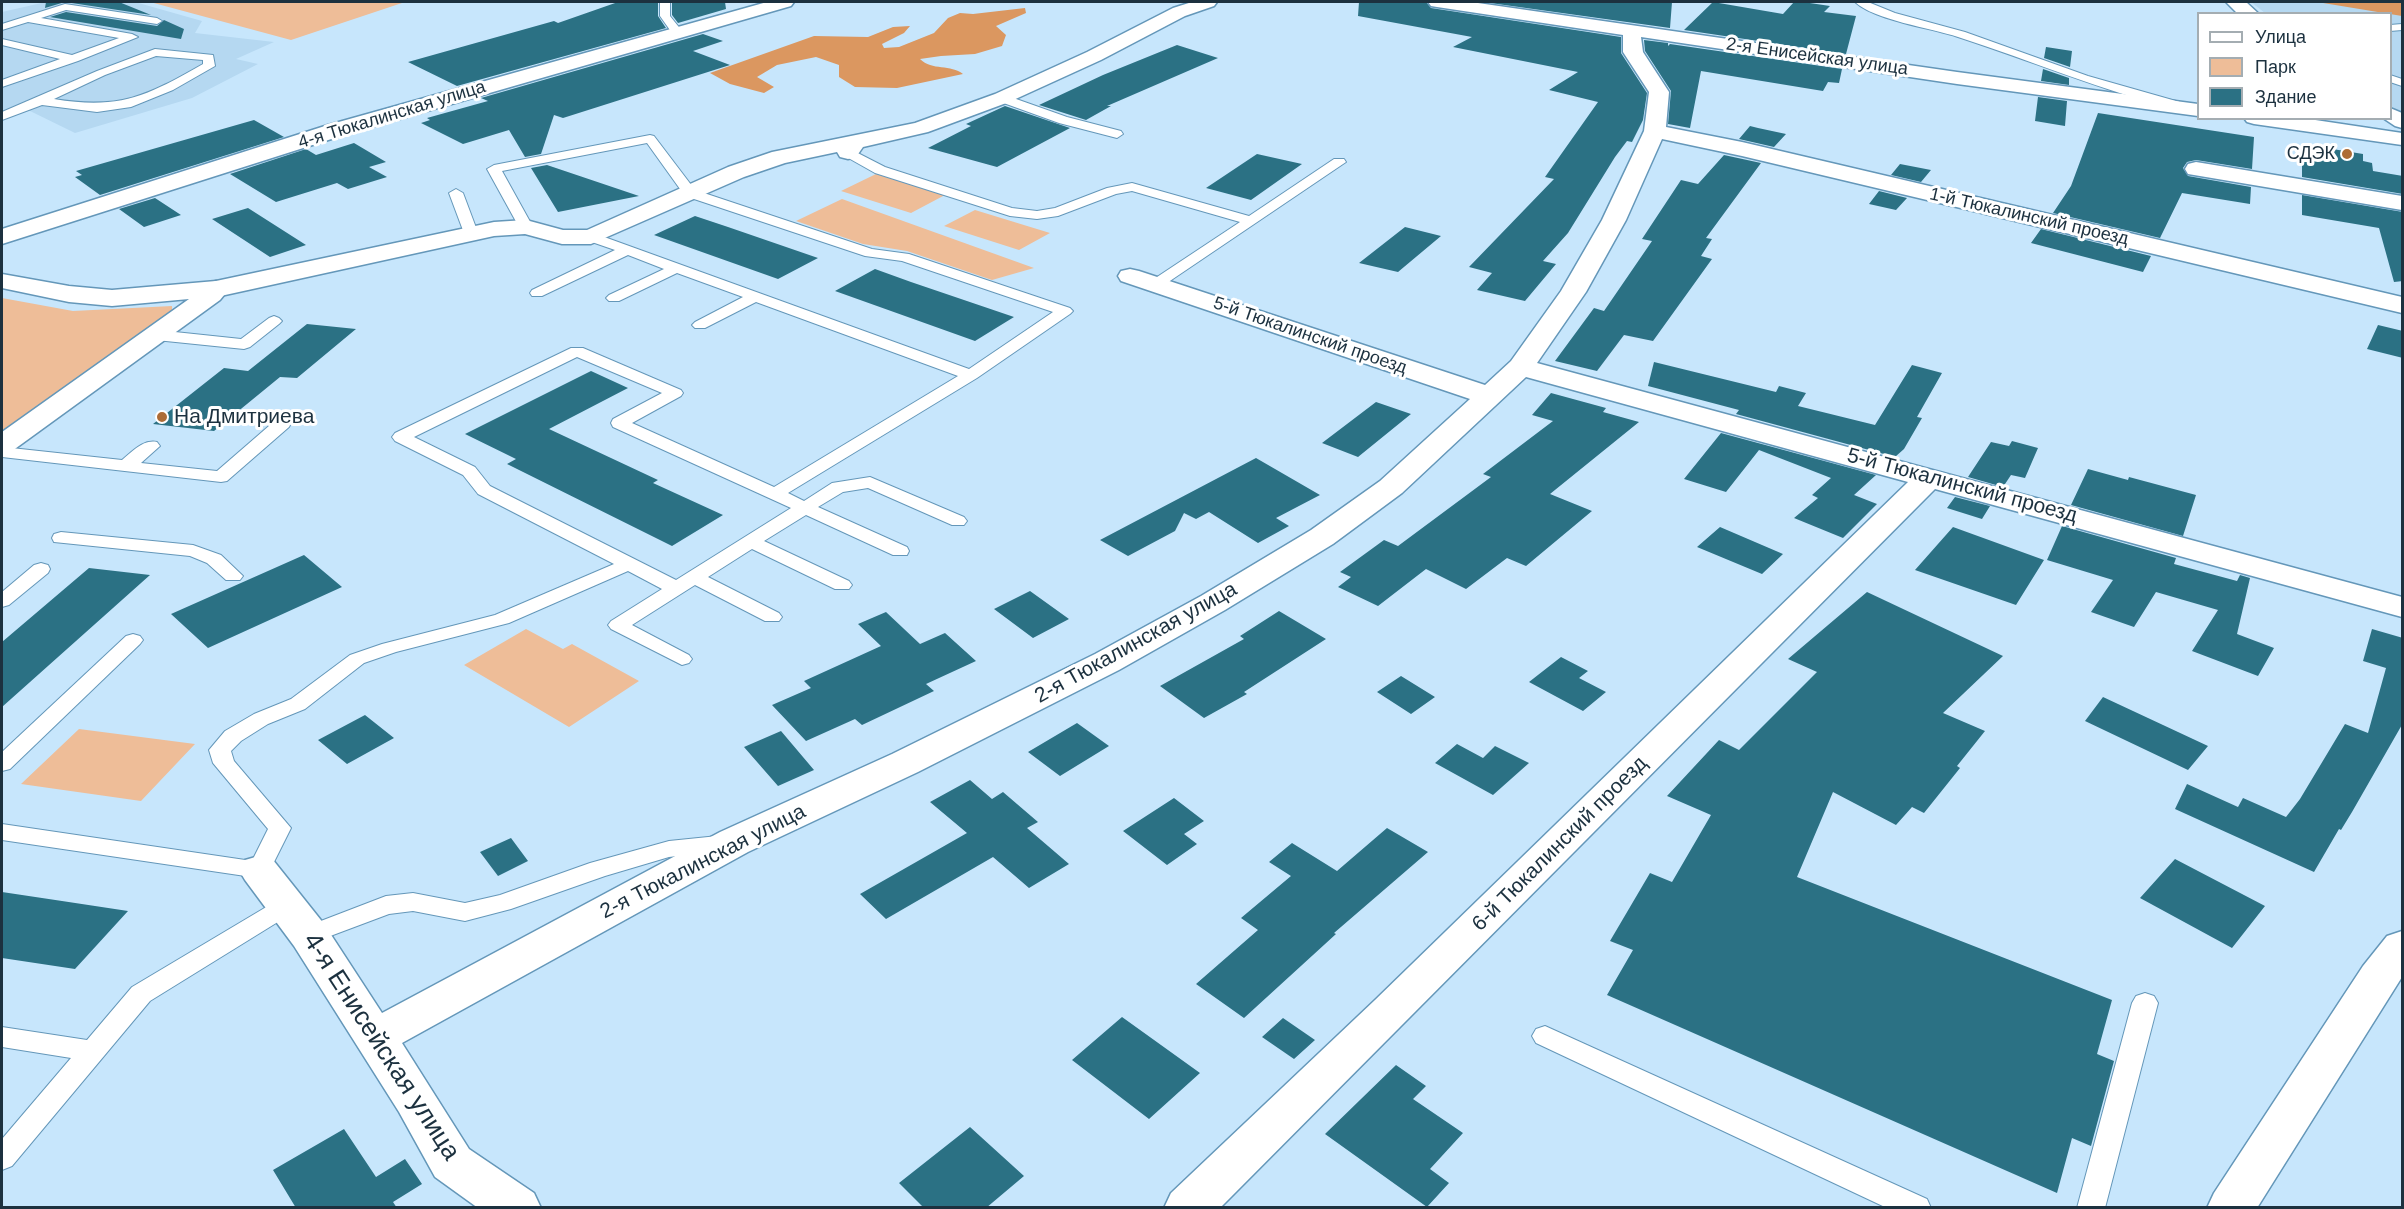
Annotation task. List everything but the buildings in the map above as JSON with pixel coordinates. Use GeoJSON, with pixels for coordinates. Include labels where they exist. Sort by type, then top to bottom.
{"type":"FeatureCollection","features":[{"type":"Feature","properties":{"kind":"street","name":"4-я Тюкалинская улица"},"geometry":{"type":"LineString","coordinates":[[2,237],[336,130],[676,31],[785,2]]}},
{"type":"Feature","properties":{"kind":"street"},"geometry":{"type":"LineString","coordinates":[[2,281],[69,294],[112,298],[216,289],[471,234],[526,226],[562,237],[591,237],[736,172],[780,157],[852,147],[921,128],[1002,98],[1094,56],[1179,12],[1208,2]]}},
{"type":"Feature","properties":{"kind":"street","name":"2-я Енисейская улица"},"geometry":{"type":"LineString","coordinates":[[1437,2],[1957,78],[2192,109]]}},
{"type":"Feature","properties":{"kind":"street"},"geometry":{"type":"LineString","coordinates":[[2235,2],[2248,12]]}},
{"type":"Feature","properties":{"kind":"street","name":"2-я Тюкалинская улица"},"geometry":{"type":"LineString","coordinates":[[375,1037],[734,842],[916,758],[1107,662],[1213,603],[1322,537],[1391,487],[1521,368],[1573,292],[1614,220],[1655,131],[1659,92],[1633,52],[1632,37],[1636,30]]}},
{"type":"Feature","properties":{"kind":"street"},"geometry":{"type":"LineString","coordinates":[[2268,120],[2403,139]]}},
{"type":"Feature","properties":{"kind":"street","name":"1-й Тюкалинский проезд"},"geometry":{"type":"LineString","coordinates":[[1655,131],[1742,149],[2403,306]]}},
{"type":"Feature","properties":{"kind":"street"},"geometry":{"type":"LineString","coordinates":[[2196,169],[2403,203]]}},
{"type":"Feature","properties":{"kind":"street","name":"5-й Тюкалинский проезд"},"geometry":{"type":"LineString","coordinates":[[1130,276],[1490,396]]}},
{"type":"Feature","properties":{"kind":"street"},"geometry":{"type":"LineString","coordinates":[[2,445],[211,295],[216,289]]}},
{"type":"Feature","properties":{"kind":"street","name":"5-й Тюкалинский проезд"},"geometry":{"type":"LineString","coordinates":[[1521,368],[2403,607]]}},
{"type":"Feature","properties":{"kind":"street","name":"6-й Тюкалинский проезд"},"geometry":{"type":"LineString","coordinates":[[1188,1208],[1390,1012],[1930,477]]}},
{"type":"Feature","properties":{"kind":"street","name":"4-я Енисейская улица"},"geometry":{"type":"LineString","coordinates":[[259,870],[297,920],[375,1037],[452,1163],[517,1208]]}},
{"type":"Feature","properties":{"kind":"street"},"geometry":{"type":"LineString","coordinates":[[2231,1208],[2378,978],[2403,947]]}},
{"type":"Feature","properties":{"kind":"lane"},"geometry":{"type":"LineString","coordinates":[[665,2],[665,16],[676,31]]}},
{"type":"Feature","properties":{"kind":"lane"},"geometry":{"type":"LineString","coordinates":[[1860,2],[1891,15],[1961,34],[2084,78],[2192,109]]}},
{"type":"Feature","properties":{"kind":"lane"},"geometry":{"type":"LineString","coordinates":[[2,27],[65,7],[157,21]]}},
{"type":"Feature","properties":{"kind":"lane"},"geometry":{"type":"LineString","coordinates":[[2,84],[132,37],[28,19]]}},
{"type":"Feature","properties":{"kind":"lane"},"geometry":{"type":"LineString","coordinates":[[2,42],[74,59]]}},
{"type":"Feature","properties":{"kind":"lane"},"geometry":{"type":"LineString","coordinates":[[2,116],[41,101],[101,72],[155,52],[209,57],[209,66],[169,89],[126,104],[96,108],[41,101]]}},
{"type":"Feature","properties":{"kind":"lane"},"geometry":{"type":"LineString","coordinates":[[2,76],[15,79]]}},
{"type":"Feature","properties":{"kind":"lane"},"geometry":{"type":"LineString","coordinates":[[1002,98],[1063,120],[1117,134]]}},
{"type":"Feature","properties":{"kind":"lane"},"geometry":{"type":"LineString","coordinates":[[526,226],[494,169],[650,139],[690,193],[863,251],[904,257],[1065,311],[971,375],[775,494]]}},
{"type":"Feature","properties":{"kind":"lane"},"geometry":{"type":"LineString","coordinates":[[852,147],[880,170],[1010,212],[1037,214],[1058,212],[1112,190],[1132,188],[1249,220]]}},
{"type":"Feature","properties":{"kind":"lane"},"geometry":{"type":"LineString","coordinates":[[1156,284],[1339,162]]}},
{"type":"Feature","properties":{"kind":"lane"},"geometry":{"type":"LineString","coordinates":[[456,193],[471,234]]}},
{"type":"Feature","properties":{"kind":"lane"},"geometry":{"type":"LineString","coordinates":[[591,237],[971,375]]}},
{"type":"Feature","properties":{"kind":"lane"},"geometry":{"type":"LineString","coordinates":[[537,292],[627,250]]}},
{"type":"Feature","properties":{"kind":"lane"},"geometry":{"type":"LineString","coordinates":[[614,298],[677,268]]}},
{"type":"Feature","properties":{"kind":"lane"},"geometry":{"type":"LineString","coordinates":[[700,325],[755,297]]}},
{"type":"Feature","properties":{"kind":"lane"},"geometry":{"type":"LineString","coordinates":[[156,335],[244,344],[274,321]]}},
{"type":"Feature","properties":{"kind":"lane"},"geometry":{"type":"LineString","coordinates":[[676,588],[484,490],[469,471],[401,437],[577,351],[675,393],[619,423],[900,551]]}},
{"type":"Feature","properties":{"kind":"lane"},"geometry":{"type":"LineString","coordinates":[[2,452],[221,477],[283,423]]}},
{"type":"Feature","properties":{"kind":"lane"},"geometry":{"type":"LineString","coordinates":[[126,466],[151,446]]}},
{"type":"Feature","properties":{"kind":"lane"},"geometry":{"type":"LineString","coordinates":[[682,659],[618,625],[838,487],[870,482],[958,521]]}},
{"type":"Feature","properties":{"kind":"lane"},"geometry":{"type":"LineString","coordinates":[[60,538],[193,551],[214,559],[233,576]]}},
{"type":"Feature","properties":{"kind":"lane"},"geometry":{"type":"LineString","coordinates":[[751,542],[842,585]]}},
{"type":"Feature","properties":{"kind":"lane"},"geometry":{"type":"LineString","coordinates":[[2,832],[259,870],[280,828],[224,763],[220,750],[233,736],[261,719],[298,704],[357,659],[389,648],[502,619],[629,564]]}},
{"type":"Feature","properties":{"kind":"lane"},"geometry":{"type":"LineString","coordinates":[[2,601],[41,569]]}},
{"type":"Feature","properties":{"kind":"lane"},"geometry":{"type":"LineString","coordinates":[[693,578],[772,617]]}},
{"type":"Feature","properties":{"kind":"lane"},"geometry":{"type":"LineString","coordinates":[[2,764],[133,640]]}},
{"type":"Feature","properties":{"kind":"lane"},"geometry":{"type":"LineString","coordinates":[[2,1158],[141,994],[297,920],[413,902],[465,912],[504,903],[598,869],[669,849],[734,842]]}},
{"type":"Feature","properties":{"kind":"lane"},"geometry":{"type":"LineString","coordinates":[[2091,1208],[2145,1003]]}},
{"type":"Feature","properties":{"kind":"lane"},"geometry":{"type":"LineString","coordinates":[[1545,1036],[1917,1208]]}},
{"type":"Feature","properties":{"kind":"lane"},"geometry":{"type":"LineString","coordinates":[[2,1037],[92,1051]]}},
{"type":"Feature","properties":{"kind":"shaded area"},"geometry":{"type":"Polygon","coordinates":[[[46,2],[135,2],[202,21],[195,33],[274,42],[236,59],[258,64],[192,98],[75,133],[28,110],[16,108],[2,114],[2,12],[46,2]]]}},
{"type":"Feature","properties":{"kind":"shaded area"},"geometry":{"type":"Polygon","coordinates":[[[2251,2],[2326,2],[2389,12],[2264,12],[2251,2]]]}},
{"type":"Feature","properties":{"kind":"shaded area"},"geometry":{"type":"Polygon","coordinates":[[[2317,2],[2402,3],[2402,16],[2392,14],[2392,12],[2378,12],[2317,2]]]}},
{"type":"Feature","properties":{"kind":"shaded area"},"geometry":{"type":"Polygon","coordinates":[[[1025,8],[1026,13],[996,26],[1006,35],[1002,46],[975,54],[920,59],[930,65],[953,69],[963,74],[897,88],[855,87],[839,77],[839,65],[816,57],[777,65],[757,77],[774,87],[764,93],[730,84],[710,73],[814,36],[868,37],[893,27],[910,26],[904,33],[882,44],[884,48],[899,47],[934,33],[948,18],[960,13],[973,14],[1025,8]]]}},
{"type":"Feature","properties":{"kind":"shaded area"},"geometry":{"type":"Polygon","coordinates":[[[2392,12],[2402,14],[2402,114],[2392,107],[2392,12]]]}},
{"type":"Feature","properties":{"kind":"green space"},"geometry":{"type":"Polygon","coordinates":[[[150,2],[405,2],[291,40],[150,2]]]}},
{"type":"Feature","properties":{"kind":"green space"},"geometry":{"type":"Polygon","coordinates":[[[876,174],[945,195],[911,213],[841,191],[876,174]]]}},
{"type":"Feature","properties":{"kind":"green space"},"geometry":{"type":"Polygon","coordinates":[[[842,199],[1034,268],[992,280],[907,251],[863,244],[796,221],[842,199]]]}},
{"type":"Feature","properties":{"kind":"green space"},"geometry":{"type":"Polygon","coordinates":[[[975,210],[1050,233],[1019,250],[944,226],[975,210]]]}},
{"type":"Feature","properties":{"kind":"green space"},"geometry":{"type":"Polygon","coordinates":[[[2,298],[73,311],[172,306],[172,313],[2,432],[2,298]]]}},
{"type":"Feature","properties":{"kind":"green space"},"geometry":{"type":"Polygon","coordinates":[[[526,629],[563,649],[572,644],[639,681],[569,727],[464,665],[526,629]]]}},
{"type":"Feature","properties":{"kind":"green space"},"geometry":{"type":"Polygon","coordinates":[[[79,729],[195,744],[141,801],[21,784],[79,729]]]}},
{"type":"Feature","properties":{"kind":"place","name":"СДЭК"},"geometry":{"type":"Point","coordinates":[2347,154]}},
{"type":"Feature","properties":{"kind":"place","name":"На Дмитриева"},"geometry":{"type":"Point","coordinates":[162,417]}}]}
